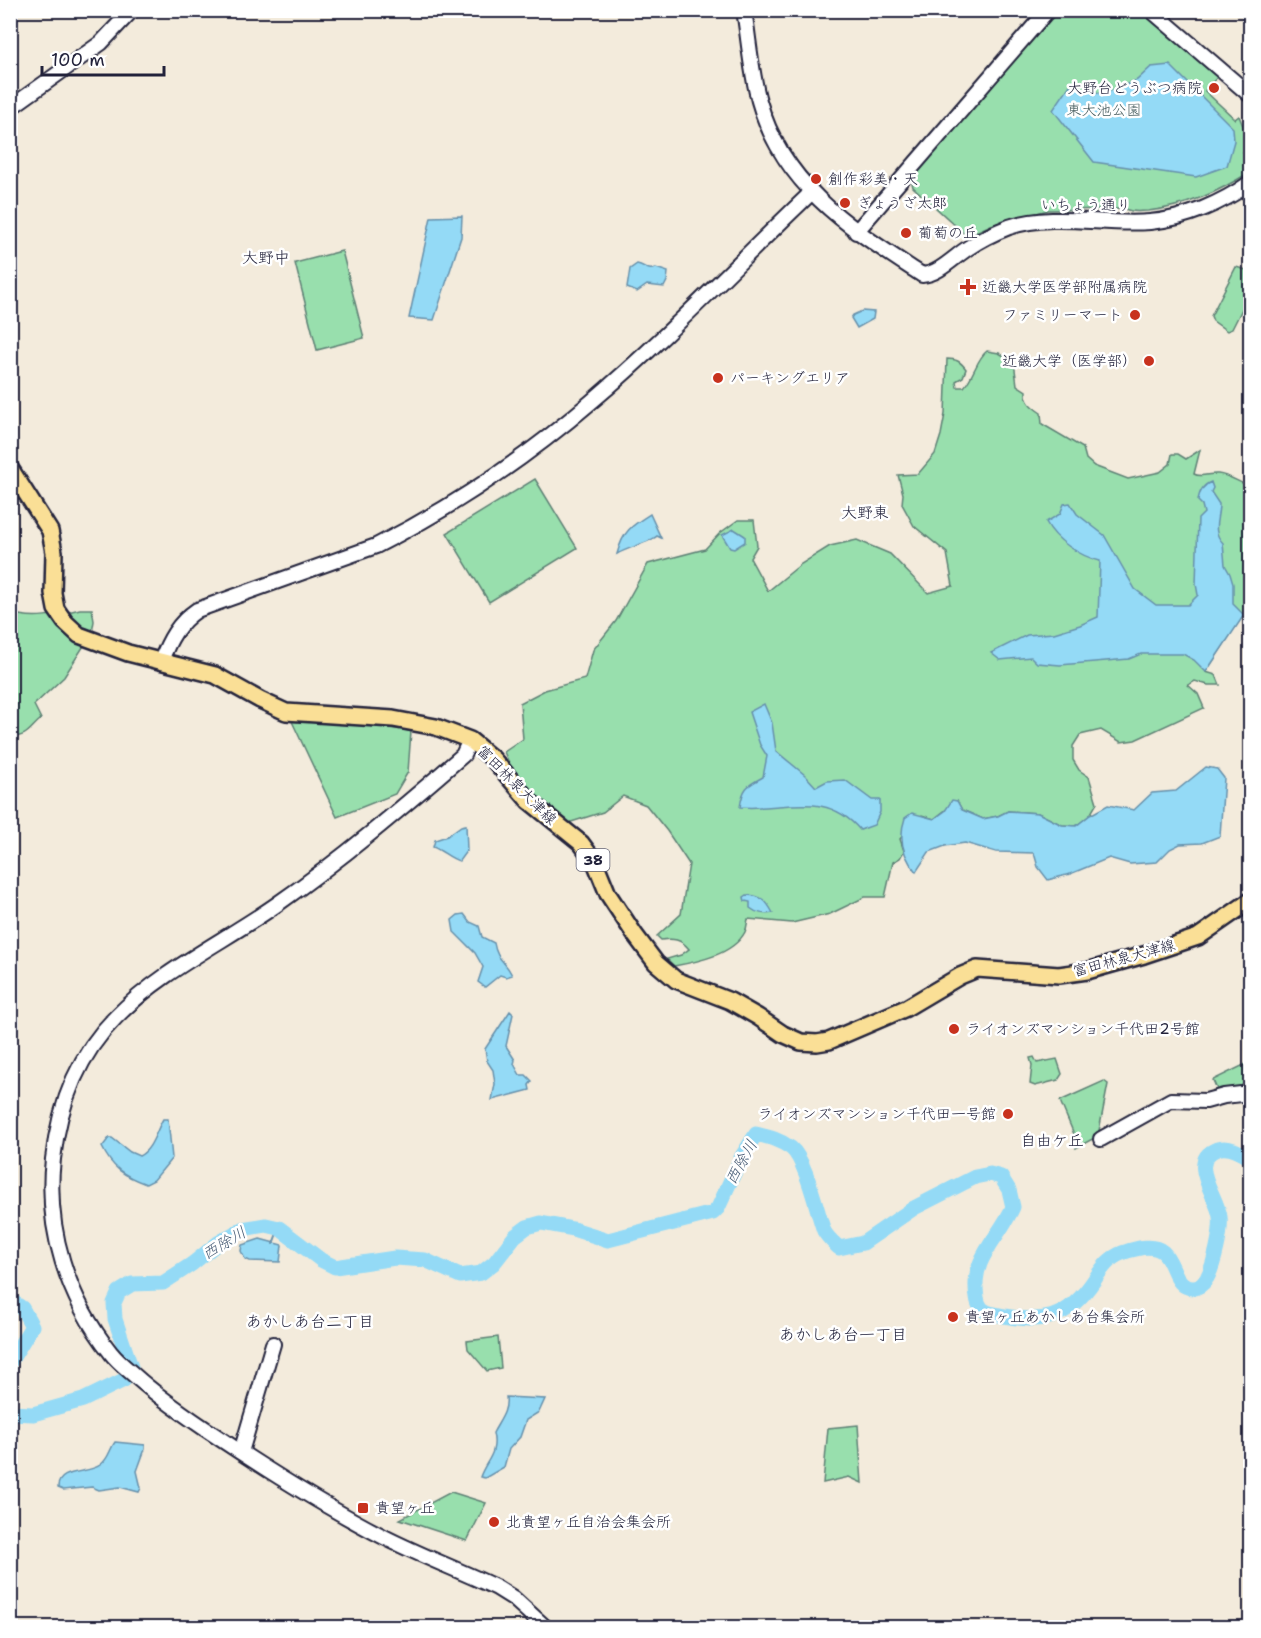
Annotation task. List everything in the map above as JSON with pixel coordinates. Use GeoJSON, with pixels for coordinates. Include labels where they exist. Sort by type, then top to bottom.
{"type":"FeatureCollection","features":[{"type":"Feature","properties":{"kind":"main road","name":"富田林泉大津線"},"geometry":{"type":"LineString","coordinates":[[10,468],[50,531],[54,552],[53,593],[60,616],[79,635],[128,653],[215,675],[286,712],[393,719],[436,727],[470,740],[493,759],[529,801],[557,826],[581,843],[595,862],[608,894],[656,963],[676,980],[730,1001],[783,1034],[801,1042],[829,1041],[906,1008],[960,976],[977,969],[1059,975],[1087,971],[1144,955],[1198,937],[1251,901]]}},
{"type":"Feature","properties":{"kind":"street"},"geometry":{"type":"LineString","coordinates":[[10,108],[101,43],[132,10]]}},
{"type":"Feature","properties":{"kind":"street","name":"いちょう通り"},"geometry":{"type":"LineString","coordinates":[[744,10],[756,89],[772,138],[790,167],[811,192],[856,232],[922,275],[931,275],[969,247],[1009,228],[1042,220],[1149,222],[1189,214],[1235,194],[1251,183]]}},
{"type":"Feature","properties":{"kind":"street"},"geometry":{"type":"LineString","coordinates":[[856,232],[1048,10]]}},
{"type":"Feature","properties":{"kind":"street"},"geometry":{"type":"LineString","coordinates":[[1151,10],[1251,95]]}},
{"type":"Feature","properties":{"kind":"street"},"geometry":{"type":"LineString","coordinates":[[161,661],[168,642],[178,627],[187,616],[197,610],[376,546],[402,533],[518,461],[600,394],[701,300],[811,192]]}},
{"type":"Feature","properties":{"kind":"street"},"geometry":{"type":"LineString","coordinates":[[470,740],[463,755],[340,859],[273,907],[151,987],[115,1018],[97,1039],[80,1065],[66,1098],[56,1133],[51,1197],[56,1236],[68,1277],[84,1314],[112,1355],[158,1396],[259,1465],[338,1512],[387,1539],[497,1588],[522,1605],[546,1628]]}},
{"type":"Feature","properties":{"kind":"street"},"geometry":{"type":"LineString","coordinates":[[1101,1138],[1171,1100],[1206,1101],[1224,1096],[1251,1094]]}},
{"type":"Feature","properties":{"kind":"street"},"geometry":{"type":"LineString","coordinates":[[237,1450],[273,1344]]}},
{"type":"Feature","properties":{"kind":"green space","name":"東大池公園"},"geometry":{"type":"Polygon","coordinates":[[[1057,11],[1142,11],[1219,75],[1205,91],[1235,119],[1239,116],[1250,143],[1243,152],[1250,158],[1250,172],[1214,192],[1162,209],[1148,211],[1048,210],[991,225],[967,236],[913,187],[911,179],[1057,11]]]}},
{"type":"Feature","properties":{"kind":"green space"},"geometry":{"type":"Polygon","coordinates":[[[342,251],[364,338],[317,350],[295,263],[342,251]]]}},
{"type":"Feature","properties":{"kind":"green space"},"geometry":{"type":"Polygon","coordinates":[[[1236,267],[1250,271],[1250,293],[1232,329],[1227,331],[1213,321],[1211,316],[1236,267]]]}},
{"type":"Feature","properties":{"kind":"green space"},"geometry":{"type":"Polygon","coordinates":[[[987,351],[999,353],[1014,362],[1017,385],[1026,391],[1028,401],[1041,413],[1042,424],[1083,448],[1086,459],[1094,466],[1128,479],[1160,472],[1170,464],[1172,454],[1178,454],[1186,459],[1200,450],[1194,474],[1199,476],[1222,475],[1250,486],[1250,619],[1243,615],[1206,672],[1216,675],[1220,685],[1208,685],[1195,681],[1188,685],[1198,694],[1204,708],[1135,740],[1121,742],[1101,730],[1080,735],[1073,746],[1073,760],[1079,770],[1089,777],[1097,803],[1090,815],[1076,826],[1062,825],[1038,813],[1008,811],[983,819],[962,810],[957,801],[934,819],[922,815],[900,839],[904,851],[900,858],[893,862],[885,897],[865,897],[830,914],[792,923],[748,919],[745,932],[739,940],[723,952],[674,966],[667,959],[681,955],[689,949],[680,941],[661,940],[657,936],[681,914],[689,864],[646,805],[623,796],[603,812],[565,824],[538,802],[515,772],[504,752],[523,739],[520,703],[545,690],[585,679],[593,650],[616,621],[648,564],[705,549],[720,533],[738,520],[754,520],[757,546],[750,558],[768,591],[801,564],[830,546],[857,540],[890,554],[928,593],[953,586],[947,553],[914,526],[902,504],[903,494],[898,475],[918,474],[935,454],[945,414],[947,359],[958,361],[966,369],[963,377],[956,381],[957,387],[964,387],[987,351]]]}},
{"type":"Feature","properties":{"kind":"green space"},"geometry":{"type":"Polygon","coordinates":[[[535,479],[577,548],[489,602],[447,533],[535,479]]]}},
{"type":"Feature","properties":{"kind":"green space"},"geometry":{"type":"Polygon","coordinates":[[[80,609],[92,609],[94,621],[92,633],[64,677],[34,705],[41,719],[25,734],[11,737],[11,613],[36,616],[54,615],[80,609]]]}},
{"type":"Feature","properties":{"kind":"green space"},"geometry":{"type":"Polygon","coordinates":[[[289,715],[411,731],[408,772],[395,794],[337,817],[289,715]]]}},
{"type":"Feature","properties":{"kind":"green space"},"geometry":{"type":"Polygon","coordinates":[[[1034,1057],[1037,1063],[1057,1059],[1062,1074],[1058,1080],[1035,1086],[1030,1084],[1032,1065],[1030,1058],[1034,1057]]]}},
{"type":"Feature","properties":{"kind":"green space"},"geometry":{"type":"Polygon","coordinates":[[[1250,1062],[1250,1088],[1218,1092],[1213,1080],[1250,1062]]]}},
{"type":"Feature","properties":{"kind":"green space"},"geometry":{"type":"Polygon","coordinates":[[[1104,1081],[1108,1084],[1098,1136],[1076,1148],[1076,1139],[1060,1101],[1104,1081]]]}},
{"type":"Feature","properties":{"kind":"green space"},"geometry":{"type":"Polygon","coordinates":[[[498,1337],[501,1368],[487,1371],[468,1349],[467,1341],[498,1337]]]}},
{"type":"Feature","properties":{"kind":"green space"},"geometry":{"type":"Polygon","coordinates":[[[858,1425],[862,1483],[849,1477],[823,1483],[828,1428],[858,1425]]]}},
{"type":"Feature","properties":{"kind":"green space"},"geometry":{"type":"Polygon","coordinates":[[[451,1492],[486,1503],[467,1541],[400,1519],[451,1492]]]}},
{"type":"Feature","properties":{"kind":"water"},"geometry":{"type":"Polygon","coordinates":[[[1170,65],[1233,128],[1234,141],[1227,166],[1196,177],[1094,162],[1053,110],[1070,85],[1103,94],[1137,80],[1151,67],[1170,65]]]}},
{"type":"Feature","properties":{"kind":"water"},"geometry":{"type":"Polygon","coordinates":[[[462,216],[461,237],[434,320],[409,318],[431,217],[462,216]]]}},
{"type":"Feature","properties":{"kind":"water"},"geometry":{"type":"Polygon","coordinates":[[[637,264],[648,269],[656,268],[668,272],[664,287],[647,285],[637,292],[627,288],[630,269],[637,264]]]}},
{"type":"Feature","properties":{"kind":"water"},"geometry":{"type":"Polygon","coordinates":[[[862,311],[874,312],[873,319],[857,328],[851,318],[862,311]]]}},
{"type":"Feature","properties":{"kind":"water"},"geometry":{"type":"Polygon","coordinates":[[[1211,482],[1213,488],[1211,492],[1219,504],[1216,529],[1223,543],[1225,565],[1233,584],[1233,604],[1244,615],[1206,672],[1194,660],[1183,654],[1141,654],[1129,659],[1060,665],[1037,663],[1031,657],[1000,660],[991,653],[1027,635],[1054,633],[1098,617],[1100,561],[1069,547],[1046,522],[1060,514],[1064,504],[1070,503],[1077,514],[1104,535],[1135,589],[1156,605],[1188,605],[1198,595],[1196,584],[1198,519],[1204,513],[1198,501],[1200,492],[1211,482]]]}},
{"type":"Feature","properties":{"kind":"water"},"geometry":{"type":"Polygon","coordinates":[[[650,514],[661,538],[657,536],[617,554],[629,530],[650,514]]]}},
{"type":"Feature","properties":{"kind":"water"},"geometry":{"type":"Polygon","coordinates":[[[734,529],[745,536],[745,542],[734,549],[730,548],[722,535],[734,529]]]}},
{"type":"Feature","properties":{"kind":"water"},"geometry":{"type":"Polygon","coordinates":[[[764,704],[772,723],[776,751],[816,787],[827,781],[845,780],[872,800],[880,800],[880,812],[874,825],[860,830],[847,817],[819,806],[740,807],[746,788],[763,777],[767,756],[760,745],[749,712],[764,704]]]}},
{"type":"Feature","properties":{"kind":"water"},"geometry":{"type":"Polygon","coordinates":[[[1206,767],[1217,769],[1224,778],[1220,836],[1202,843],[1180,844],[1170,849],[1157,862],[1130,864],[1109,858],[1070,874],[1048,880],[1038,867],[1034,853],[996,852],[965,843],[945,846],[929,852],[916,872],[907,859],[903,846],[902,832],[905,818],[912,813],[934,819],[945,811],[952,800],[957,801],[962,810],[983,819],[1008,811],[1038,813],[1062,825],[1076,826],[1108,805],[1134,810],[1152,793],[1176,791],[1206,767]]]}},
{"type":"Feature","properties":{"kind":"water"},"geometry":{"type":"Polygon","coordinates":[[[466,825],[467,850],[459,861],[433,847],[435,840],[466,825]]]}},
{"type":"Feature","properties":{"kind":"water"},"geometry":{"type":"Polygon","coordinates":[[[747,895],[763,900],[773,913],[764,914],[752,910],[750,902],[745,901],[744,897],[747,895]]]}},
{"type":"Feature","properties":{"kind":"water"},"geometry":{"type":"Polygon","coordinates":[[[464,914],[470,922],[479,926],[482,937],[494,943],[499,957],[512,975],[506,977],[500,975],[485,987],[478,982],[483,967],[475,953],[454,932],[452,920],[464,914]]]}},
{"type":"Feature","properties":{"kind":"water"},"geometry":{"type":"Polygon","coordinates":[[[510,1011],[513,1014],[506,1046],[515,1060],[514,1064],[520,1075],[526,1075],[532,1081],[529,1085],[530,1090],[492,1100],[495,1084],[493,1070],[487,1061],[485,1049],[510,1011]]]}},
{"type":"Feature","properties":{"kind":"water"},"geometry":{"type":"Polygon","coordinates":[[[163,1119],[168,1119],[172,1158],[154,1180],[146,1184],[131,1178],[115,1166],[102,1147],[109,1138],[112,1138],[139,1156],[150,1145],[163,1119]]]}},
{"type":"Feature","properties":{"kind":"water"},"geometry":{"type":"Polygon","coordinates":[[[260,1239],[282,1245],[280,1262],[245,1259],[241,1251],[242,1245],[260,1239]]]}},
{"type":"Feature","properties":{"kind":"water"},"geometry":{"type":"Polygon","coordinates":[[[506,1397],[545,1399],[539,1412],[526,1420],[520,1437],[509,1449],[504,1467],[485,1478],[480,1477],[493,1452],[493,1433],[504,1412],[506,1397]]]}},
{"type":"Feature","properties":{"kind":"water"},"geometry":{"type":"Polygon","coordinates":[[[115,1442],[145,1445],[137,1471],[141,1488],[139,1492],[120,1487],[99,1490],[92,1487],[63,1490],[58,1488],[59,1482],[68,1474],[95,1468],[103,1463],[115,1442]]]}},
{"type":"Feature","properties":{"kind":"waterway","name":"西除川"},"geometry":{"type":"LineString","coordinates":[[10,1413],[33,1414],[83,1400],[124,1380],[132,1370],[115,1319],[114,1303],[119,1292],[132,1284],[163,1283],[218,1243],[242,1229],[266,1225],[279,1228],[321,1260],[335,1267],[395,1258],[425,1260],[460,1276],[481,1273],[494,1263],[515,1236],[527,1227],[541,1223],[573,1229],[608,1240],[713,1213],[718,1208],[742,1156],[756,1134],[783,1143],[796,1154],[802,1163],[824,1231],[839,1248],[863,1243],[914,1208],[975,1177],[990,1174],[1001,1177],[1009,1190],[1013,1207],[982,1260],[976,1283],[978,1301],[980,1306],[990,1313],[1040,1319],[1063,1312],[1074,1304],[1109,1261],[1117,1255],[1146,1247],[1163,1252],[1182,1284],[1193,1288],[1201,1285],[1207,1278],[1212,1265],[1219,1239],[1220,1223],[1218,1209],[1206,1180],[1204,1162],[1208,1155],[1221,1148],[1234,1150],[1250,1158]]}},
{"type":"Feature","properties":{"kind":"waterway"},"geometry":{"type":"LineString","coordinates":[[273,1244],[279,1228]]}},
{"type":"Feature","properties":{"kind":"waterway","name":"西除川"},"geometry":{"type":"LineString","coordinates":[[10,1300],[22,1308],[32,1326],[10,1362]]}},
{"type":"Feature","properties":{"kind":"place","name":"大野台どうぶつ病院"},"geometry":{"type":"Point","coordinates":[1214,88]}},
{"type":"Feature","properties":{"kind":"place","name":"創作彩美・天"},"geometry":{"type":"Point","coordinates":[816,179]}},
{"type":"Feature","properties":{"kind":"place","name":"ぎょうざ太郎"},"geometry":{"type":"Point","coordinates":[845,203]}},
{"type":"Feature","properties":{"kind":"place","name":"葡萄の丘"},"geometry":{"type":"Point","coordinates":[906,233]}},
{"type":"Feature","properties":{"kind":"place","name":"近畿大学医学部附属病院"},"geometry":{"type":"Point","coordinates":[968,287]}},
{"type":"Feature","properties":{"kind":"place","name":"ファミリーマート"},"geometry":{"type":"Point","coordinates":[1135,315]}},
{"type":"Feature","properties":{"kind":"place","name":"近畿大学（医学部）"},"geometry":{"type":"Point","coordinates":[1149,361]}},
{"type":"Feature","properties":{"kind":"place","name":"パーキングエリア"},"geometry":{"type":"Point","coordinates":[718,378]}},
{"type":"Feature","properties":{"kind":"place","name":"ライオンズマンション千代田2号館"},"geometry":{"type":"Point","coordinates":[954,1029]}},
{"type":"Feature","properties":{"kind":"place","name":"ライオンズマンション千代田一号館"},"geometry":{"type":"Point","coordinates":[1008,1114]}},
{"type":"Feature","properties":{"kind":"place","name":"貴望ヶ丘あかしあ台集会所"},"geometry":{"type":"Point","coordinates":[953,1317]}},
{"type":"Feature","properties":{"kind":"place","name":"貴望ヶ丘"},"geometry":{"type":"Point","coordinates":[363,1508]}},
{"type":"Feature","properties":{"kind":"place","name":"北貴望ヶ丘自治会集会所"},"geometry":{"type":"Point","coordinates":[494,1522]}},
{"type":"Feature","properties":{"kind":"district","name":"大野中"},"geometry":{"type":"Point","coordinates":[266,257]}},
{"type":"Feature","properties":{"kind":"district","name":"大野東"},"geometry":{"type":"Point","coordinates":[865,512]}},
{"type":"Feature","properties":{"kind":"district","name":"自由ケ丘"},"geometry":{"type":"Point","coordinates":[1052,1140]}},
{"type":"Feature","properties":{"kind":"district","name":"あかしあ台二丁目"},"geometry":{"type":"Point","coordinates":[310,1321]}},
{"type":"Feature","properties":{"kind":"district","name":"あかしあ台一丁目"},"geometry":{"type":"Point","coordinates":[843,1334]}}]}
